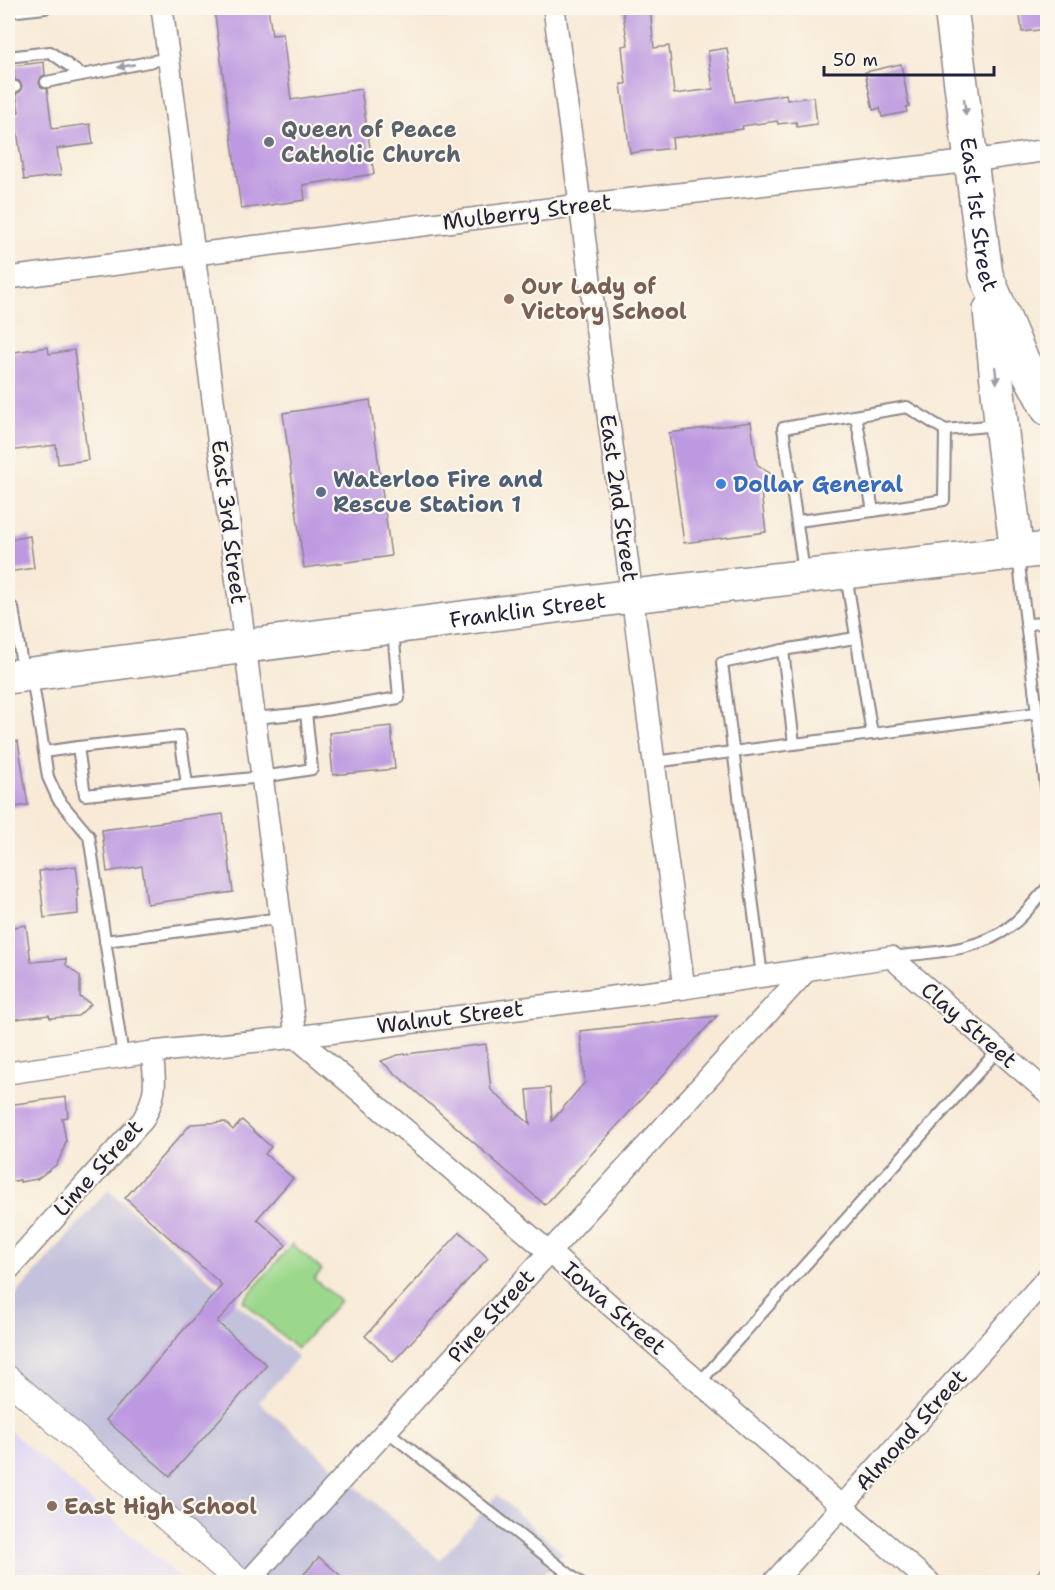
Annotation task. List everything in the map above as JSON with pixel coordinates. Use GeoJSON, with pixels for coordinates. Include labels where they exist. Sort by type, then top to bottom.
{"type":"FeatureCollection","features":[{"type":"Feature","properties":{"kind":"main road","name":"East 1st Street"},"geometry":{"type":"LineString","coordinates":[[951,8],[986,275],[1021,358],[1047,409]]}},
{"type":"Feature","properties":{"kind":"main road"},"geometry":{"type":"LineString","coordinates":[[986,275],[1001,424],[1032,551]]}},
{"type":"Feature","properties":{"kind":"main road","name":"Franklin Street"},"geometry":{"type":"LineString","coordinates":[[21,675],[632,596],[1032,551]]}},
{"type":"Feature","properties":{"kind":"street","name":"East 3rd Street"},"geometry":{"type":"LineString","coordinates":[[162,8],[296,1036]]}},
{"type":"Feature","properties":{"kind":"street","name":"East 2nd Street"},"geometry":{"type":"LineString","coordinates":[[554,8],[684,988]]}},
{"type":"Feature","properties":{"kind":"street","name":"Mulberry Street"},"geometry":{"type":"LineString","coordinates":[[8,278],[580,205],[972,161],[1047,150]]}},
{"type":"Feature","properties":{"kind":"street","name":"Walnut Street"},"geometry":{"type":"LineString","coordinates":[[8,1073],[152,1052],[684,988],[891,957]]}},
{"type":"Feature","properties":{"kind":"street","name":"Clay Street"},"geometry":{"type":"LineString","coordinates":[[891,957],[1047,1093]]}},
{"type":"Feature","properties":{"kind":"street","name":"Pine Street"},"geometry":{"type":"LineString","coordinates":[[248,1582],[808,969]]}},
{"type":"Feature","properties":{"kind":"street","name":"Iowa Street"},"geometry":{"type":"LineString","coordinates":[[296,1036],[929,1582]]}},
{"type":"Feature","properties":{"kind":"street","name":"Lime Street"},"geometry":{"type":"LineString","coordinates":[[8,1270],[143,1120],[151,1105],[156,1087],[152,1052]]}},
{"type":"Feature","properties":{"kind":"street","name":"Almond Street"},"geometry":{"type":"LineString","coordinates":[[774,1582],[1047,1277]]}},
{"type":"Feature","properties":{"kind":"street"},"geometry":{"type":"LineString","coordinates":[[8,1378],[240,1582]]}},
{"type":"Feature","properties":{"kind":"lane"},"geometry":{"type":"LineString","coordinates":[[8,12],[45,8]]}},
{"type":"Feature","properties":{"kind":"lane"},"geometry":{"type":"LineString","coordinates":[[8,57],[50,52],[82,75]]}},
{"type":"Feature","properties":{"kind":"lane"},"geometry":{"type":"LineString","coordinates":[[46,82],[169,58]]}},
{"type":"Feature","properties":{"kind":"lane"},"geometry":{"type":"LineString","coordinates":[[805,577],[783,428],[907,407],[945,430],[1001,424]]}},
{"type":"Feature","properties":{"kind":"lane"},"geometry":{"type":"LineString","coordinates":[[856,416],[873,511]]}},
{"type":"Feature","properties":{"kind":"lane"},"geometry":{"type":"LineString","coordinates":[[798,520],[944,500],[945,430]]}},
{"type":"Feature","properties":{"kind":"lane"},"geometry":{"type":"LineString","coordinates":[[1032,551],[1026,624],[1036,712],[1044,747],[1047,804]]}},
{"type":"Feature","properties":{"kind":"lane"},"geometry":{"type":"LineString","coordinates":[[845,572],[872,734]]}},
{"type":"Feature","properties":{"kind":"lane"},"geometry":{"type":"LineString","coordinates":[[8,605],[13,608],[13,636],[21,675],[44,752],[48,777],[58,799],[89,836],[123,1056]]}},
{"type":"Feature","properties":{"kind":"lane"},"geometry":{"type":"LineString","coordinates":[[1026,624],[1047,623]]}},
{"type":"Feature","properties":{"kind":"lane"},"geometry":{"type":"LineString","coordinates":[[255,718],[399,698],[393,627]]}},
{"type":"Feature","properties":{"kind":"lane"},"geometry":{"type":"LineString","coordinates":[[762,976],[722,663],[855,638]]}},
{"type":"Feature","properties":{"kind":"lane"},"geometry":{"type":"LineString","coordinates":[[783,650],[794,744]]}},
{"type":"Feature","properties":{"kind":"lane"},"geometry":{"type":"LineString","coordinates":[[78,747],[85,795],[263,777],[312,769],[306,712]]}},
{"type":"Feature","properties":{"kind":"lane"},"geometry":{"type":"LineString","coordinates":[[654,762],[1036,712]]}},
{"type":"Feature","properties":{"kind":"lane"},"geometry":{"type":"LineString","coordinates":[[44,752],[180,736],[187,784]]}},
{"type":"Feature","properties":{"kind":"lane"},"geometry":{"type":"LineString","coordinates":[[891,957],[963,948],[998,935],[1013,924],[1047,886]]}},
{"type":"Feature","properties":{"kind":"lane"},"geometry":{"type":"LineString","coordinates":[[105,941],[281,918]]}},
{"type":"Feature","properties":{"kind":"lane"},"geometry":{"type":"LineString","coordinates":[[699,1383],[998,1050]]}},
{"type":"Feature","properties":{"kind":"lane"},"geometry":{"type":"LineString","coordinates":[[387,1431],[579,1582]]}},
{"type":"Feature","properties":{"kind":"lane"},"geometry":{"type":"LineString","coordinates":[[1037,1582],[1047,1571]]}},
{"type":"Feature","properties":{"kind":"shaded area"},"geometry":{"type":"Polygon","coordinates":[[[108,1190],[298,1357],[259,1402],[440,1560],[497,1495],[563,1553],[537,1582],[240,1582],[8,1379],[8,1304],[108,1190]]]}},
{"type":"Feature","properties":{"kind":"shaded area","name":"East High School"},"geometry":{"type":"Polygon","coordinates":[[[8,1429],[185,1582],[8,1582],[8,1429]]]}},
{"type":"Feature","properties":{"kind":"green space"},"geometry":{"type":"Polygon","coordinates":[[[292,1244],[322,1270],[314,1279],[340,1301],[297,1349],[243,1301],[292,1244]]]}},
{"type":"Feature","properties":{"kind":"building"},"geometry":{"type":"Polygon","coordinates":[[[214,8],[268,8],[272,35],[283,34],[291,100],[361,89],[374,174],[303,185],[305,200],[241,209],[214,8]]]}},
{"type":"Feature","properties":{"kind":"building"},"geometry":{"type":"Polygon","coordinates":[[[622,8],[650,8],[654,48],[669,46],[674,94],[713,89],[708,51],[727,48],[735,102],[786,94],[787,100],[814,97],[817,124],[797,127],[796,122],[778,124],[777,121],[742,126],[743,129],[672,138],[673,148],[630,153],[621,84],[626,84],[622,46],[628,45],[622,8]]]}},
{"type":"Feature","properties":{"kind":"building"},"geometry":{"type":"Polygon","coordinates":[[[1019,8],[1047,8],[1047,29],[1022,32],[1019,8]]]}},
{"type":"Feature","properties":{"kind":"building"},"geometry":{"type":"Polygon","coordinates":[[[44,62],[45,75],[41,77],[39,83],[41,87],[47,89],[52,129],[90,124],[93,144],[57,149],[61,175],[24,180],[15,115],[19,112],[16,94],[21,91],[22,86],[19,81],[15,80],[13,66],[44,62]]]}},
{"type":"Feature","properties":{"kind":"building"},"geometry":{"type":"Polygon","coordinates":[[[901,64],[909,106],[906,107],[907,112],[882,117],[880,108],[873,110],[865,72],[901,64]]]}},
{"type":"Feature","properties":{"kind":"building"},"geometry":{"type":"Polygon","coordinates":[[[48,347],[49,354],[74,350],[88,460],[58,464],[56,445],[8,451],[8,353],[48,347]]]}},
{"type":"Feature","properties":{"kind":"building"},"geometry":{"type":"Polygon","coordinates":[[[370,400],[391,556],[304,568],[283,413],[370,400]]]}},
{"type":"Feature","properties":{"kind":"building","name":"Dollar General"},"geometry":{"type":"Polygon","coordinates":[[[751,422],[757,464],[772,475],[761,492],[766,532],[684,543],[669,433],[751,422]]]}},
{"type":"Feature","properties":{"kind":"building"},"geometry":{"type":"Polygon","coordinates":[[[30,536],[34,568],[8,572],[8,540],[30,536]]]}},
{"type":"Feature","properties":{"kind":"building"},"geometry":{"type":"Polygon","coordinates":[[[391,726],[395,769],[333,775],[329,733],[391,726]]]}},
{"type":"Feature","properties":{"kind":"building"},"geometry":{"type":"Polygon","coordinates":[[[18,741],[28,805],[8,808],[8,742],[18,741]]]}},
{"type":"Feature","properties":{"kind":"building"},"geometry":{"type":"Polygon","coordinates":[[[223,814],[233,892],[147,904],[142,866],[107,872],[102,830],[223,814]]]}},
{"type":"Feature","properties":{"kind":"building"},"geometry":{"type":"Polygon","coordinates":[[[76,866],[79,889],[77,889],[78,914],[44,918],[39,871],[76,866]]]}},
{"type":"Feature","properties":{"kind":"building"},"geometry":{"type":"Polygon","coordinates":[[[26,925],[31,962],[66,959],[66,965],[80,976],[80,997],[91,1004],[78,1016],[50,1018],[49,1015],[8,1020],[8,928],[26,925]]]}},
{"type":"Feature","properties":{"kind":"building"},"geometry":{"type":"Polygon","coordinates":[[[717,1016],[545,1205],[381,1061],[398,1055],[486,1044],[491,1090],[530,1124],[527,1090],[550,1088],[552,1121],[585,1082],[580,1031],[717,1016]]]}},
{"type":"Feature","properties":{"kind":"building"},"geometry":{"type":"Polygon","coordinates":[[[66,1097],[68,1117],[62,1118],[66,1141],[56,1165],[37,1179],[8,1182],[8,1105],[66,1097]]]}},
{"type":"Feature","properties":{"kind":"building"},"geometry":{"type":"Polygon","coordinates":[[[242,1120],[271,1147],[265,1154],[293,1178],[257,1219],[286,1245],[217,1322],[267,1365],[170,1476],[106,1420],[222,1285],[125,1198],[191,1124],[225,1122],[233,1130],[242,1120]]]}},
{"type":"Feature","properties":{"kind":"building"},"geometry":{"type":"Polygon","coordinates":[[[460,1232],[488,1258],[393,1362],[365,1336],[460,1232]]]}},
{"type":"Feature","properties":{"kind":"building"},"geometry":{"type":"Polygon","coordinates":[[[319,1557],[348,1582],[297,1582],[319,1557]]]}},
{"type":"Feature","properties":{"kind":"place","name":"Queen of Peace Catholic Church"},"geometry":{"type":"Point","coordinates":[269,142]}},
{"type":"Feature","properties":{"kind":"place","name":"Our Lady of Victory School"},"geometry":{"type":"Point","coordinates":[509,299]}},
{"type":"Feature","properties":{"kind":"place","name":"Dollar General"},"geometry":{"type":"Point","coordinates":[721,484]}},
{"type":"Feature","properties":{"kind":"place","name":"Waterloo Fire and Rescue Station 1"},"geometry":{"type":"Point","coordinates":[321,492]}},
{"type":"Feature","properties":{"kind":"place","name":"East High School"},"geometry":{"type":"Point","coordinates":[52,1506]}}]}
